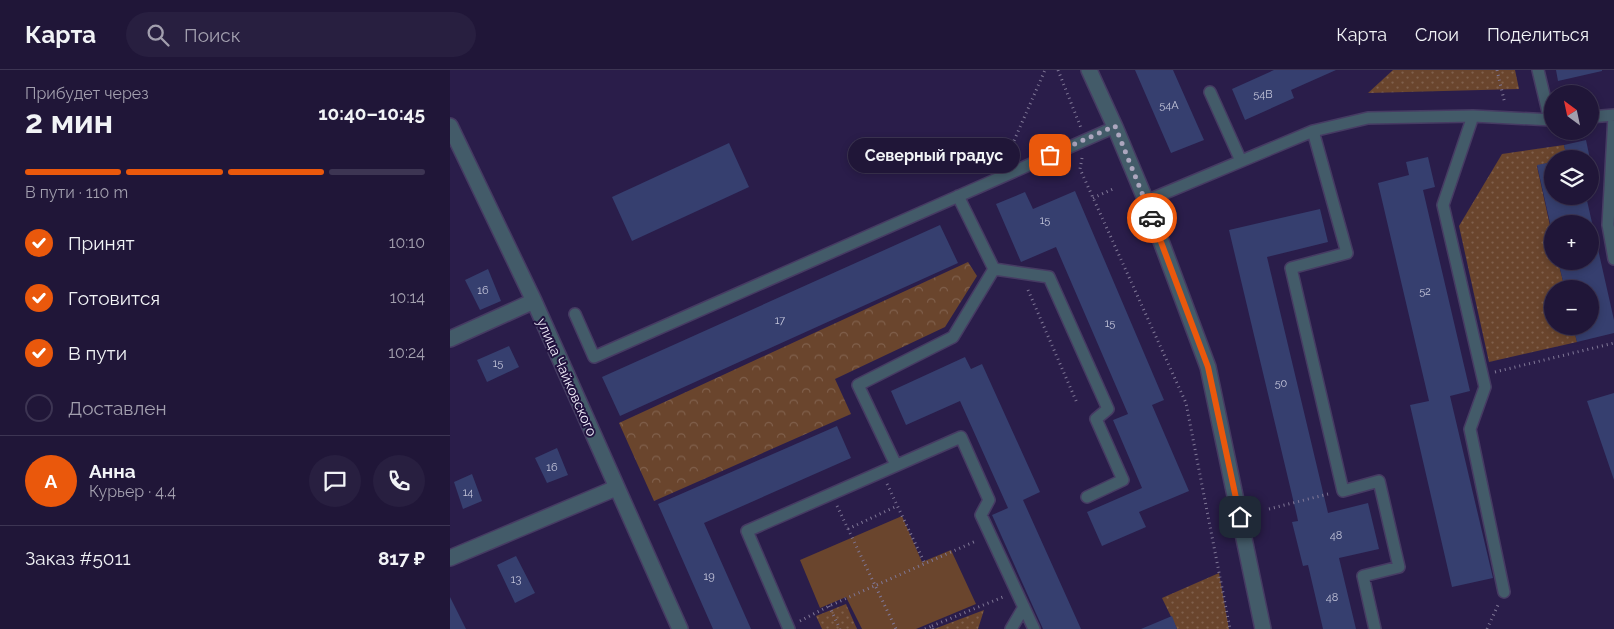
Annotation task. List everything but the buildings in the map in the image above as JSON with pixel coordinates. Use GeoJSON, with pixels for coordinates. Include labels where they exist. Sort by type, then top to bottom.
{"type":"FeatureCollection","features":[{"type":"Feature","properties":{"kind":"street"},"geometry":{"type":"LineString","coordinates":[[1089,70],[1146,201],[1208,367],[1263,629]]}},
{"type":"Feature","properties":{"kind":"street","name":"улица Чайковского"},"geometry":{"type":"LineString","coordinates":[[450,129],[534,301],[680,629]]}},
{"type":"Feature","properties":{"kind":"street"},"geometry":{"type":"LineString","coordinates":[[450,339],[534,301]]}},
{"type":"Feature","properties":{"kind":"street"},"geometry":{"type":"LineString","coordinates":[[450,558],[616,488]]}},
{"type":"Feature","properties":{"kind":"lane"},"geometry":{"type":"LineString","coordinates":[[1538,70],[1544,93]]}},
{"type":"Feature","properties":{"kind":"lane"},"geometry":{"type":"LineString","coordinates":[[1210,92],[1241,161]]}},
{"type":"Feature","properties":{"kind":"lane"},"geometry":{"type":"LineString","coordinates":[[1599,116],[1614,115],[1608,225],[1614,258]]}},
{"type":"Feature","properties":{"kind":"lane"},"geometry":{"type":"LineString","coordinates":[[1473,116],[1443,205],[1485,387],[1470,429],[1504,592]]}},
{"type":"Feature","properties":{"kind":"lane"},"geometry":{"type":"LineString","coordinates":[[1146,201],[1313,131],[1368,118],[1473,116],[1544,120]]}},
{"type":"Feature","properties":{"kind":"lane"},"geometry":{"type":"LineString","coordinates":[[575,314],[594,357],[1115,126]]}},
{"type":"Feature","properties":{"kind":"lane"},"geometry":{"type":"LineString","coordinates":[[1313,131],[1348,253],[1291,268],[1343,491],[1379,481],[1399,567],[1363,576],[1375,629]]}},
{"type":"Feature","properties":{"kind":"lane"},"geometry":{"type":"LineString","coordinates":[[958,196],[994,269]]}},
{"type":"Feature","properties":{"kind":"lane"},"geometry":{"type":"LineString","coordinates":[[994,269],[1049,277],[1108,409],[1096,419],[1123,480],[1087,497]]}},
{"type":"Feature","properties":{"kind":"lane"},"geometry":{"type":"LineString","coordinates":[[896,465],[858,385],[953,337],[994,269]]}},
{"type":"Feature","properties":{"kind":"lane"},"geometry":{"type":"LineString","coordinates":[[789,628],[746,531],[962,437],[989,500],[982,515],[1034,629]]}},
{"type":"Feature","properties":{"kind":"lane"},"geometry":{"type":"LineString","coordinates":[[1011,629],[1024,607]]}},
{"type":"Feature","properties":{"kind":"path"},"geometry":{"type":"LineString","coordinates":[[997,179],[1045,70]]}},
{"type":"Feature","properties":{"kind":"path"},"geometry":{"type":"LineString","coordinates":[[1058,70],[1086,140],[1080,170],[1186,403],[1230,629]]}},
{"type":"Feature","properties":{"kind":"path"},"geometry":{"type":"LineString","coordinates":[[1498,70],[1508,118]]}},
{"type":"Feature","properties":{"kind":"path"},"geometry":{"type":"LineString","coordinates":[[1093,198],[1113,189]]}},
{"type":"Feature","properties":{"kind":"path"},"geometry":{"type":"LineString","coordinates":[[1021,273],[1077,403]]}},
{"type":"Feature","properties":{"kind":"path"},"geometry":{"type":"LineString","coordinates":[[1483,375],[1614,343]]}},
{"type":"Feature","properties":{"kind":"path"},"geometry":{"type":"LineString","coordinates":[[881,473],[925,564]]}},
{"type":"Feature","properties":{"kind":"path"},"geometry":{"type":"LineString","coordinates":[[1269,508],[1343,491]]}},
{"type":"Feature","properties":{"kind":"path"},"geometry":{"type":"LineString","coordinates":[[832,494],[896,629]]}},
{"type":"Feature","properties":{"kind":"path"},"geometry":{"type":"LineString","coordinates":[[848,529],[898,505]]}},
{"type":"Feature","properties":{"kind":"path"},"geometry":{"type":"LineString","coordinates":[[789,628],[829,606],[990,535]]}},
{"type":"Feature","properties":{"kind":"path"},"geometry":{"type":"LineString","coordinates":[[925,629],[932,628],[1016,591]]}},
{"type":"Feature","properties":{"kind":"path"},"geometry":{"type":"LineString","coordinates":[[1487,629],[1504,592]]}},
{"type":"Feature","properties":{"kind":"path"},"geometry":{"type":"LineString","coordinates":[[829,606],[840,629]]}},
{"type":"Feature","properties":{"kind":"green space"},"geometry":{"type":"Polygon","coordinates":[[[1393,70],[1515,70],[1519,89],[1368,93],[1393,70]]]}},
{"type":"Feature","properties":{"kind":"green space"},"geometry":{"type":"Polygon","coordinates":[[[1564,145],[1565,150],[1544,150],[1544,164],[1537,166],[1548,215],[1544,215],[1544,270],[1560,270],[1563,280],[1544,280],[1544,335],[1575,335],[1577,342],[1489,362],[1459,226],[1502,154],[1564,145]]]}},
{"type":"Feature","properties":{"kind":"green space"},"geometry":{"type":"Polygon","coordinates":[[[968,262],[977,276],[945,327],[835,379],[851,414],[654,501],[619,423],[968,262]]]}},
{"type":"Feature","properties":{"kind":"green space"},"geometry":{"type":"Polygon","coordinates":[[[902,516],[922,562],[951,550],[976,604],[916,629],[862,629],[846,597],[820,608],[800,560],[902,516]]]}},
{"type":"Feature","properties":{"kind":"green space"},"geometry":{"type":"Polygon","coordinates":[[[1219,573],[1229,629],[1177,629],[1162,598],[1219,573]]]}},
{"type":"Feature","properties":{"kind":"green space"},"geometry":{"type":"Polygon","coordinates":[[[846,604],[857,629],[822,629],[816,616],[846,604]]]}},
{"type":"Feature","properties":{"kind":"green space"},"geometry":{"type":"Polygon","coordinates":[[[984,610],[978,629],[934,629],[984,610]]]}},
{"type":"Feature","properties":{"kind":"way so far"},"geometry":{"type":"LineString","coordinates":[[1050,155],[1115,126],[1152,218]]}},
{"type":"Feature","properties":{"kind":"place","name":"Северный градус"},"geometry":{"type":"Point","coordinates":[1050,155]}},
{"type":"Feature","properties":{"kind":"route"},"geometry":{"type":"LineString","coordinates":[[1152,218],[1208,367],[1240,517]]}}]}
